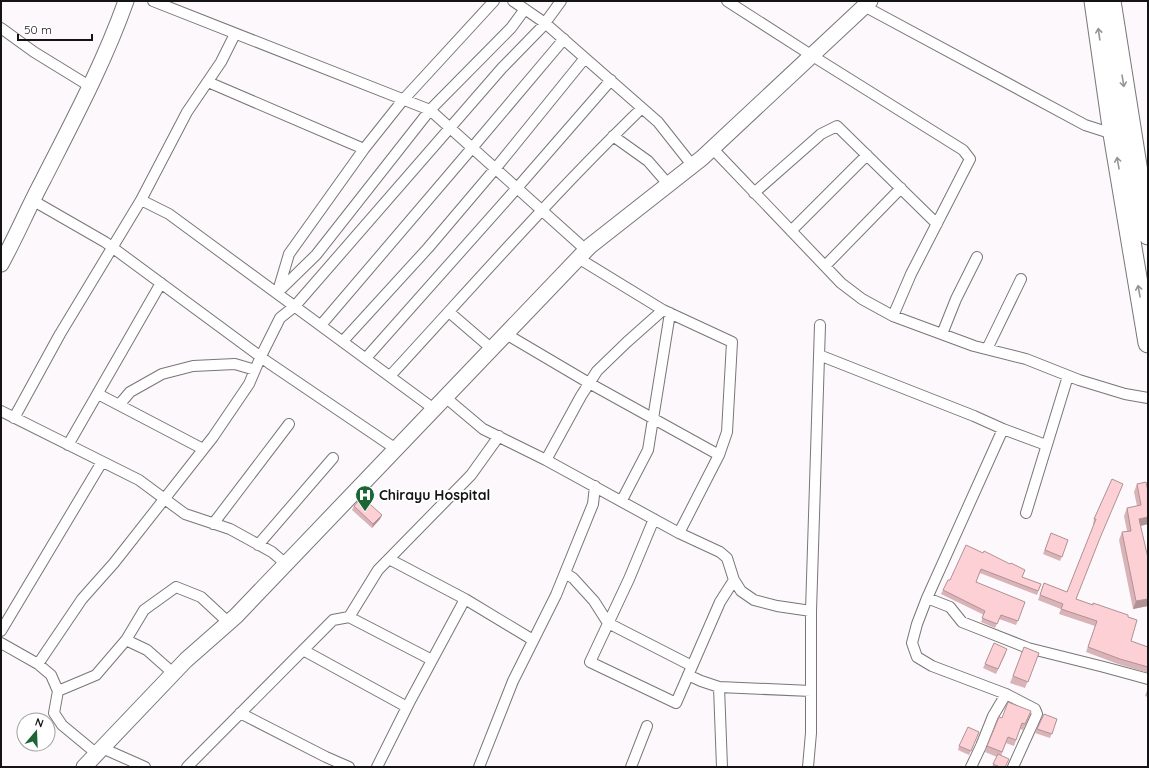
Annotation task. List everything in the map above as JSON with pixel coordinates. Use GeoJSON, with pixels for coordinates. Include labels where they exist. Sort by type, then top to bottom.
{"type":"FeatureCollection","features":[{"type":"Feature","properties":{"kind":"highway"},"geometry":{"type":"LineString","coordinates":[[1094,1],[1113,134],[1148,343]]}},
{"type":"Feature","properties":{"kind":"highway"},"geometry":{"type":"LineString","coordinates":[[1111,1],[1148,235]]}},
{"type":"Feature","properties":{"kind":"street"},"geometry":{"type":"LineString","coordinates":[[1,264],[32,200],[91,87],[126,1]]}},
{"type":"Feature","properties":{"kind":"street"},"geometry":{"type":"LineString","coordinates":[[153,1],[430,110],[541,210],[582,254],[667,311],[732,342],[727,432],[719,455],[679,533]]}},
{"type":"Feature","properties":{"kind":"street"},"geometry":{"type":"LineString","coordinates":[[277,293],[289,254],[364,149],[403,100],[494,1]]}},
{"type":"Feature","properties":{"kind":"street"},"geometry":{"type":"LineString","coordinates":[[513,1],[545,23],[658,122],[692,165]]}},
{"type":"Feature","properties":{"kind":"street"},"geometry":{"type":"LineString","coordinates":[[38,664],[82,599],[114,563],[203,449],[249,384],[280,318],[295,306],[502,68],[545,23],[561,1]]}},
{"type":"Feature","properties":{"kind":"street"},"geometry":{"type":"LineString","coordinates":[[727,1],[963,150],[970,159],[911,274],[893,316]]}},
{"type":"Feature","properties":{"kind":"street"},"geometry":{"type":"LineString","coordinates":[[84,767],[186,660],[229,623],[582,254],[712,148],[867,3],[1085,125],[1113,134]]}},
{"type":"Feature","properties":{"kind":"street"},"geometry":{"type":"LineString","coordinates":[[277,293],[316,255],[430,110],[511,28],[525,9]]}},
{"type":"Feature","properties":{"kind":"street"},"geometry":{"type":"LineString","coordinates":[[1,28],[34,52],[91,87]]}},
{"type":"Feature","properties":{"kind":"street"},"geometry":{"type":"LineString","coordinates":[[14,418],[60,334],[141,200],[187,112],[222,62],[235,34]]}},
{"type":"Feature","properties":{"kind":"street"},"geometry":{"type":"LineString","coordinates":[[321,325],[564,39]]}},
{"type":"Feature","properties":{"kind":"street"},"geometry":{"type":"LineString","coordinates":[[343,341],[428,248],[495,169],[585,58]]}},
{"type":"Feature","properties":{"kind":"street"},"geometry":{"type":"LineString","coordinates":[[366,358],[611,80]]}},
{"type":"Feature","properties":{"kind":"street"},"geometry":{"type":"LineString","coordinates":[[208,82],[364,149]]}},
{"type":"Feature","properties":{"kind":"street"},"geometry":{"type":"LineString","coordinates":[[390,376],[541,210],[642,108]]}},
{"type":"Feature","properties":{"kind":"street"},"geometry":{"type":"LineString","coordinates":[[754,193],[821,134],[837,126],[937,224]]}},
{"type":"Feature","properties":{"kind":"street"},"geometry":{"type":"LineString","coordinates":[[613,136],[648,161],[668,184]]}},
{"type":"Feature","properties":{"kind":"street"},"geometry":{"type":"LineString","coordinates":[[712,148],[841,283],[862,298],[893,316],[974,346],[1026,359],[1079,380],[1125,394],[1148,398]]}},
{"type":"Feature","properties":{"kind":"street"},"geometry":{"type":"LineString","coordinates":[[791,231],[867,155]]}},
{"type":"Feature","properties":{"kind":"street"},"geometry":{"type":"LineString","coordinates":[[825,266],[901,188]]}},
{"type":"Feature","properties":{"kind":"street"},"geometry":{"type":"LineString","coordinates":[[32,200],[105,242],[261,356],[396,449]]}},
{"type":"Feature","properties":{"kind":"street"},"geometry":{"type":"LineString","coordinates":[[141,200],[169,214],[434,409]]}},
{"type":"Feature","properties":{"kind":"street"},"geometry":{"type":"LineString","coordinates":[[942,334],[956,300],[977,257]]}},
{"type":"Feature","properties":{"kind":"street"},"geometry":{"type":"LineString","coordinates":[[986,349],[1021,279]]}},
{"type":"Feature","properties":{"kind":"street"},"geometry":{"type":"LineString","coordinates":[[68,445],[161,283]]}},
{"type":"Feature","properties":{"kind":"street"},"geometry":{"type":"LineString","coordinates":[[546,460],[597,371],[627,342],[667,311]]}},
{"type":"Feature","properties":{"kind":"street"},"geometry":{"type":"LineString","coordinates":[[622,500],[648,450],[667,311]]}},
{"type":"Feature","properties":{"kind":"street"},"geometry":{"type":"LineString","coordinates":[[449,312],[492,349]]}},
{"type":"Feature","properties":{"kind":"street"},"geometry":{"type":"LineString","coordinates":[[808,767],[811,733],[810,611],[820,326]]}},
{"type":"Feature","properties":{"kind":"street"},"geometry":{"type":"LineString","coordinates":[[506,334],[589,383],[719,455]]}},
{"type":"Feature","properties":{"kind":"street"},"geometry":{"type":"LineString","coordinates":[[819,355],[1046,445]]}},
{"type":"Feature","properties":{"kind":"street"},"geometry":{"type":"LineString","coordinates":[[119,405],[130,392],[162,374],[193,366],[235,364],[255,370]]}},
{"type":"Feature","properties":{"kind":"street"},"geometry":{"type":"LineString","coordinates":[[1026,513],[1068,376]]}},
{"type":"Feature","properties":{"kind":"street"},"geometry":{"type":"LineString","coordinates":[[98,394],[203,449]]}},
{"type":"Feature","properties":{"kind":"street"},"geometry":{"type":"LineString","coordinates":[[445,397],[483,429],[622,500],[679,533],[720,552],[727,558],[734,580],[741,591],[754,600],[777,606],[810,611]]}},
{"type":"Feature","properties":{"kind":"street"},"geometry":{"type":"LineString","coordinates":[[1,411],[139,480],[185,514],[230,529],[272,552],[286,564]]}},
{"type":"Feature","properties":{"kind":"street"},"geometry":{"type":"LineString","coordinates":[[213,524],[289,424]]}},
{"type":"Feature","properties":{"kind":"street"},"geometry":{"type":"LineString","coordinates":[[1004,429],[928,598],[917,624],[912,643],[917,656],[932,666],[1006,694],[1035,709],[1037,714],[1013,767]]}},
{"type":"Feature","properties":{"kind":"street"},"geometry":{"type":"LineString","coordinates":[[349,617],[378,570],[471,475],[499,436]]}},
{"type":"Feature","properties":{"kind":"street"},"geometry":{"type":"LineString","coordinates":[[258,545],[333,458]]}},
{"type":"Feature","properties":{"kind":"street"},"geometry":{"type":"LineString","coordinates":[[1,632],[102,462]]}},
{"type":"Feature","properties":{"kind":"street"},"geometry":{"type":"LineString","coordinates":[[479,767],[513,681],[556,595],[593,504],[595,486]]}},
{"type":"Feature","properties":{"kind":"street"},"geometry":{"type":"LineString","coordinates":[[654,518],[629,579],[590,662],[676,704],[720,602],[734,580]]}},
{"type":"Feature","properties":{"kind":"street"},"geometry":{"type":"LineString","coordinates":[[389,559],[465,599],[533,640]]}},
{"type":"Feature","properties":{"kind":"street"},"geometry":{"type":"LineString","coordinates":[[565,573],[573,578],[594,601],[608,623],[690,670],[701,681],[719,687],[811,691]]}},
{"type":"Feature","properties":{"kind":"street"},"geometry":{"type":"LineString","coordinates":[[58,691],[96,675],[126,640],[144,610],[176,587],[201,597],[229,623]]}},
{"type":"Feature","properties":{"kind":"street"},"geometry":{"type":"LineString","coordinates":[[928,598],[950,607],[962,622],[1028,648],[1104,667],[1148,680]]}},
{"type":"Feature","properties":{"kind":"street"},"geometry":{"type":"LineString","coordinates":[[377,767],[407,707],[465,599]]}},
{"type":"Feature","properties":{"kind":"street"},"geometry":{"type":"LineString","coordinates":[[187,767],[333,620],[349,617],[432,660]]}},
{"type":"Feature","properties":{"kind":"street"},"geometry":{"type":"LineString","coordinates":[[126,640],[147,650],[173,673]]}},
{"type":"Feature","properties":{"kind":"street"},"geometry":{"type":"LineString","coordinates":[[1,643],[38,664],[51,674],[58,691],[54,714],[62,724],[99,751],[145,767]]}},
{"type":"Feature","properties":{"kind":"street"},"geometry":{"type":"LineString","coordinates":[[303,650],[407,707]]}},
{"type":"Feature","properties":{"kind":"street"},"geometry":{"type":"LineString","coordinates":[[719,687],[722,767]]}},
{"type":"Feature","properties":{"kind":"street"},"geometry":{"type":"LineString","coordinates":[[971,767],[993,716],[1006,694]]}},
{"type":"Feature","properties":{"kind":"street"},"geometry":{"type":"LineString","coordinates":[[240,713],[326,758],[348,767]]}},
{"type":"Feature","properties":{"kind":"street"},"geometry":{"type":"LineString","coordinates":[[631,767],[647,726]]}},
{"type":"Feature","properties":{"kind":"building"},"geometry":{"type":"Polygon","coordinates":[[[1112,479],[1123,484],[1076,599],[1128,615],[1128,617],[1137,620],[1131,641],[1148,647],[1148,667],[1120,659],[1088,647],[1097,621],[1061,609],[1063,604],[1040,595],[1044,583],[1067,592],[1096,519],[1094,519],[1112,479]]]}},
{"type":"Feature","properties":{"kind":"building"},"geometry":{"type":"Polygon","coordinates":[[[1146,482],[1148,491],[1148,517],[1139,519],[1148,558],[1148,599],[1136,601],[1122,532],[1131,531],[1127,508],[1141,505],[1137,484],[1146,482]]]}},
{"type":"Feature","properties":{"kind":"building"},"geometry":{"type":"Polygon","coordinates":[[[362,497],[382,515],[373,524],[354,506],[362,497]]]}},
{"type":"Feature","properties":{"kind":"building"},"geometry":{"type":"Polygon","coordinates":[[[1051,533],[1068,540],[1062,557],[1045,550],[1051,533]]]}},
{"type":"Feature","properties":{"kind":"building"},"geometry":{"type":"Polygon","coordinates":[[[966,545],[983,553],[984,551],[1025,570],[1022,577],[1041,584],[1038,591],[981,569],[976,582],[1025,602],[1018,621],[1001,615],[997,624],[982,618],[985,611],[943,590],[948,580],[950,580],[966,545]]]}},
{"type":"Feature","properties":{"kind":"building"},"geometry":{"type":"Polygon","coordinates":[[[994,643],[1007,649],[998,669],[985,664],[994,643]]]}},
{"type":"Feature","properties":{"kind":"building"},"geometry":{"type":"Polygon","coordinates":[[[1024,647],[1039,653],[1028,682],[1013,676],[1024,647]]]}},
{"type":"Feature","properties":{"kind":"building"},"geometry":{"type":"Polygon","coordinates":[[[1008,702],[1031,711],[1025,724],[1022,723],[1016,740],[1008,737],[1002,752],[987,746],[999,717],[1002,718],[1008,702]]]}},
{"type":"Feature","properties":{"kind":"building"},"geometry":{"type":"Polygon","coordinates":[[[1044,714],[1057,719],[1052,734],[1037,729],[1044,714]]]}},
{"type":"Feature","properties":{"kind":"building"},"geometry":{"type":"Polygon","coordinates":[[[968,727],[979,732],[971,751],[959,746],[968,727]]]}},
{"type":"Feature","properties":{"kind":"building"},"geometry":{"type":"Polygon","coordinates":[[[998,754],[1009,759],[1005,767],[1000,767],[993,764],[998,754]]]}},
{"type":"Feature","properties":{"kind":"place","name":"Chirayu Hospital"},"geometry":{"type":"Point","coordinates":[365,512]}}]}
